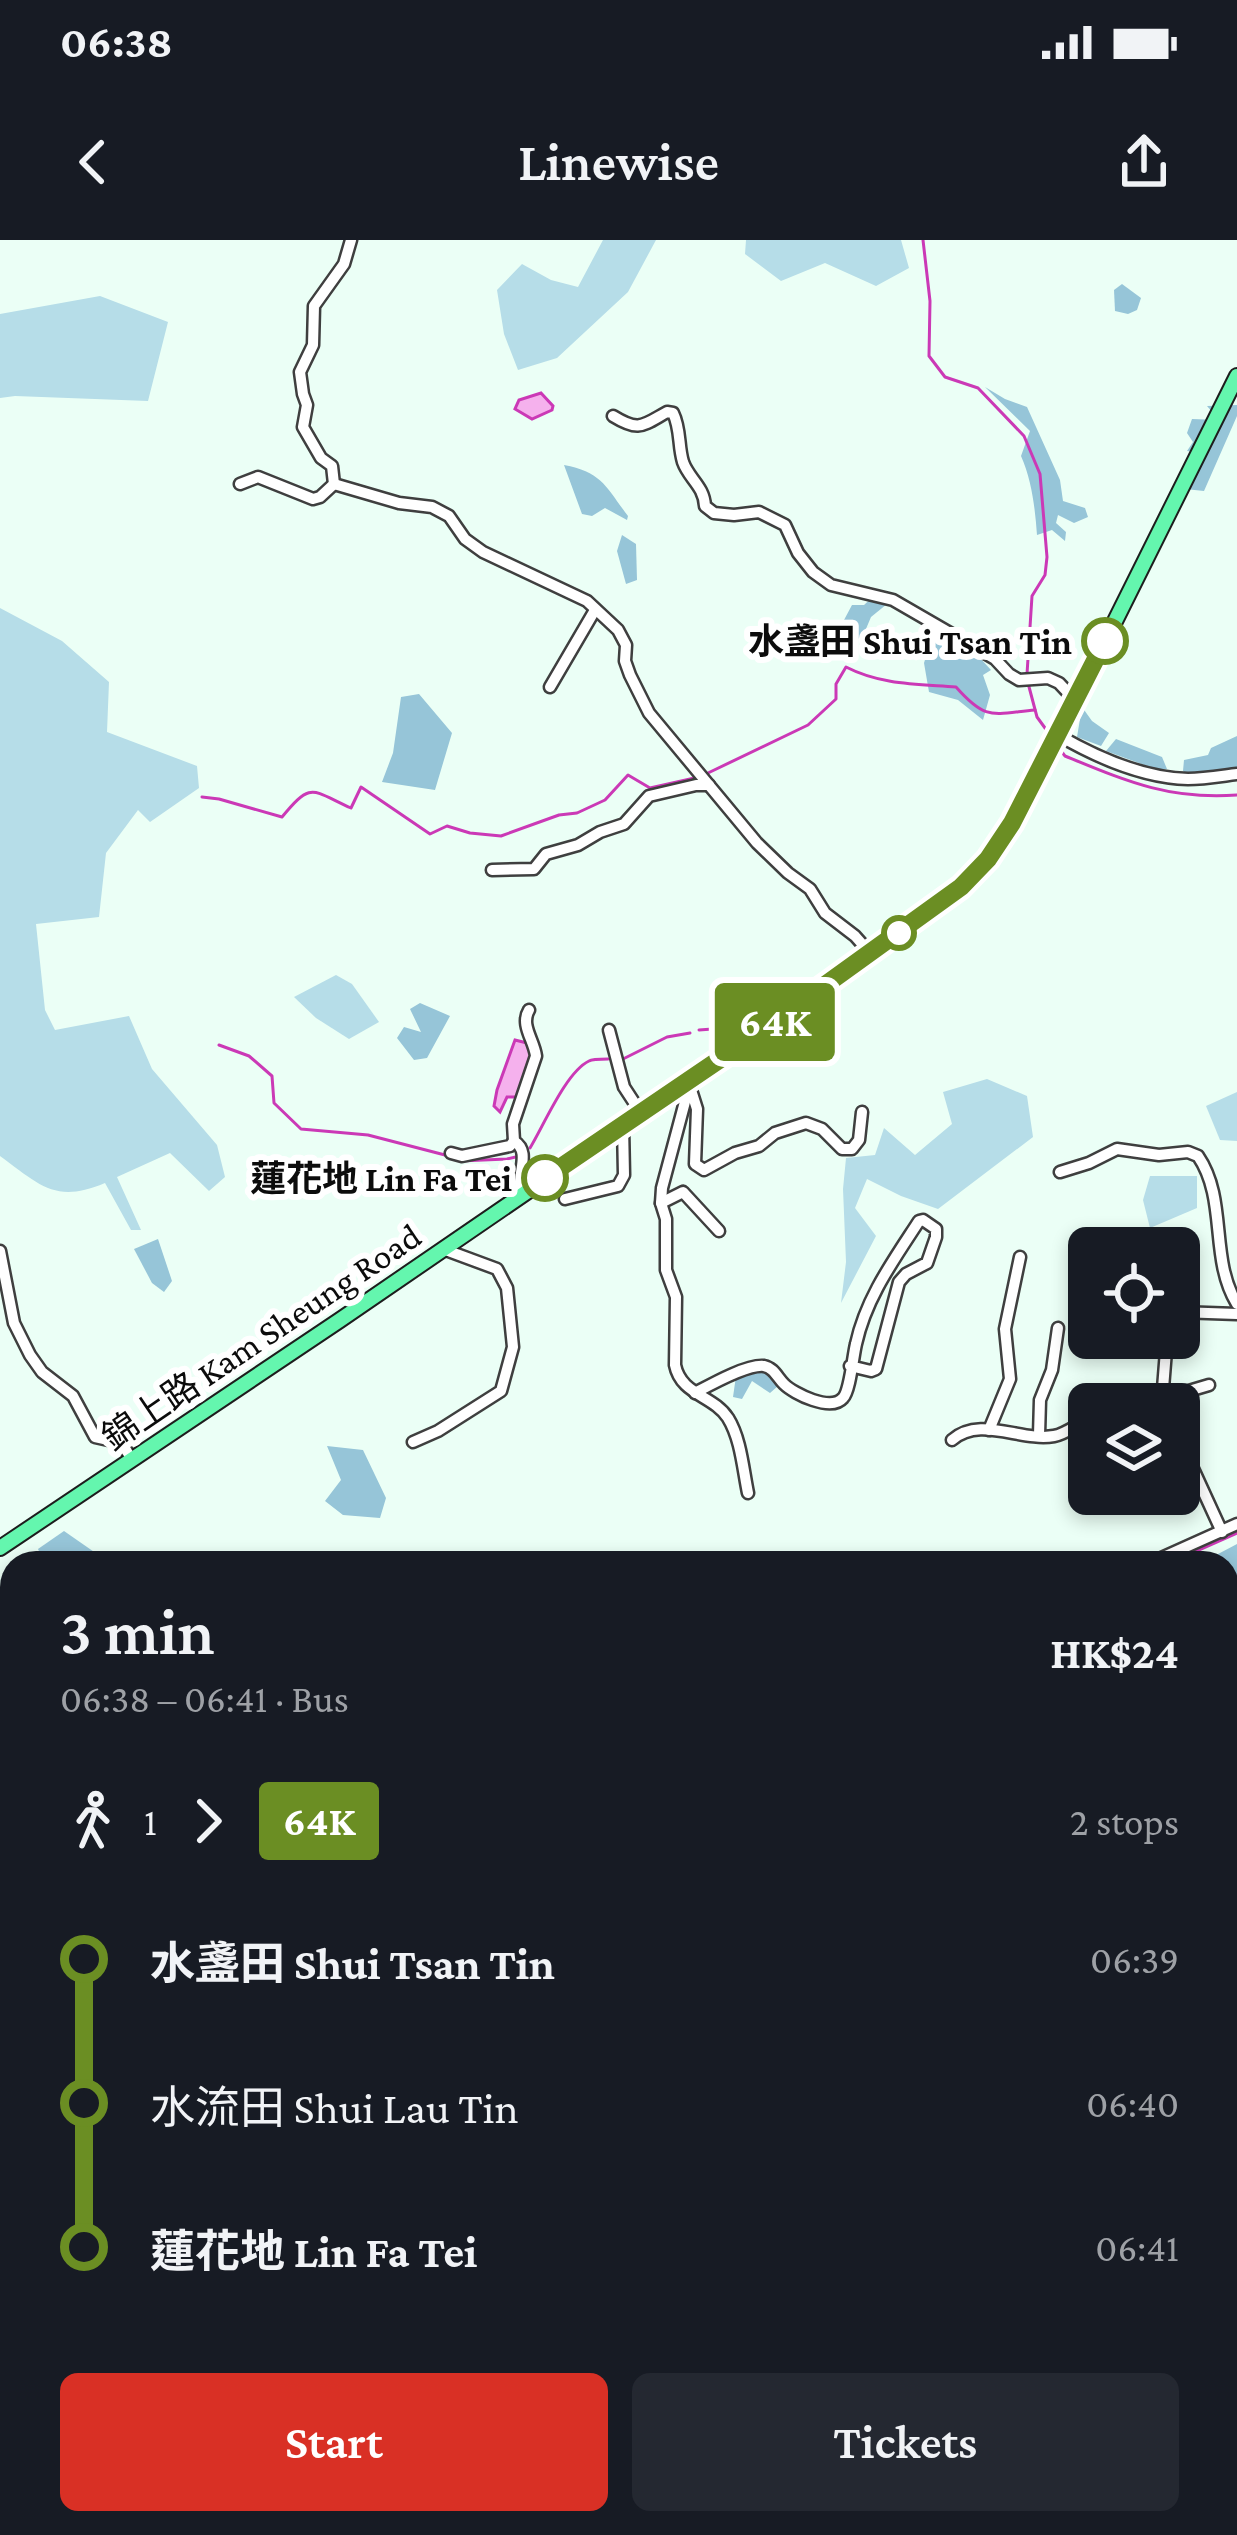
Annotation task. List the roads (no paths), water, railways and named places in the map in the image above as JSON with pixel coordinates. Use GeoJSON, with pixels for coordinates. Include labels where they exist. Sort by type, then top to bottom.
{"type":"FeatureCollection","features":[{"type":"Feature","properties":{"kind":"main road","name":"錦上路 Kam Sheung Road"},"geometry":{"type":"LineString","coordinates":[[0,1548],[623,1125],[691,1085],[961,887],[988,859],[1043,766],[1237,376]]}},
{"type":"Feature","properties":{"kind":"street"},"geometry":{"type":"LineString","coordinates":[[334,484],[332,466],[321,458],[303,427],[307,405],[300,372],[313,345],[314,306],[344,264],[351,240]]}},
{"type":"Feature","properties":{"kind":"street"},"geometry":{"type":"LineString","coordinates":[[613,416],[640,427],[673,413],[684,467],[704,493],[705,506],[714,513],[758,512],[785,525],[798,553],[831,585],[898,602],[994,659],[1019,680],[1048,678],[1076,701]]}},
{"type":"Feature","properties":{"kind":"street"},"geometry":{"type":"LineString","coordinates":[[240,484],[258,477],[313,500],[334,484]]}},
{"type":"Feature","properties":{"kind":"street"},"geometry":{"type":"LineString","coordinates":[[334,484],[399,503],[432,507],[449,517],[483,553],[577,594],[618,630],[626,645],[630,676],[649,713],[757,843],[810,889],[825,913],[871,954]]}},
{"type":"Feature","properties":{"kind":"street"},"geometry":{"type":"LineString","coordinates":[[550,687],[595,610]]}},
{"type":"Feature","properties":{"kind":"street"},"geometry":{"type":"LineString","coordinates":[[1058,737],[1090,754],[1159,776],[1190,779],[1237,774]]}},
{"type":"Feature","properties":{"kind":"street"},"geometry":{"type":"LineString","coordinates":[[492,871],[534,868],[546,854],[624,824],[649,796],[705,780]]}},
{"type":"Feature","properties":{"kind":"street"},"geometry":{"type":"LineString","coordinates":[[451,1153],[461,1156],[514,1142],[514,1124],[536,1056],[525,1018],[529,1010]]}},
{"type":"Feature","properties":{"kind":"street"},"geometry":{"type":"LineString","coordinates":[[609,1030],[624,1087],[641,1113]]}},
{"type":"Feature","properties":{"kind":"street"},"geometry":{"type":"LineString","coordinates":[[691,1085],[697,1109],[695,1164],[704,1170],[759,1146],[775,1133],[806,1123],[822,1129],[842,1149],[852,1149],[859,1140],[862,1112]]}},
{"type":"Feature","properties":{"kind":"street"},"geometry":{"type":"LineString","coordinates":[[691,1085],[661,1203],[666,1219],[666,1270],[676,1297],[677,1376],[718,1406],[733,1427],[748,1493]]}},
{"type":"Feature","properties":{"kind":"street"},"geometry":{"type":"LineString","coordinates":[[565,1199],[618,1186],[624,1175],[623,1125]]}},
{"type":"Feature","properties":{"kind":"street"},"geometry":{"type":"LineString","coordinates":[[514,1142],[524,1153],[518,1182],[522,1195]]}},
{"type":"Feature","properties":{"kind":"street"},"geometry":{"type":"LineString","coordinates":[[1060,1172],[1117,1149],[1198,1156],[1208,1173],[1215,1203],[1221,1266],[1237,1304]]}},
{"type":"Feature","properties":{"kind":"street"},"geometry":{"type":"LineString","coordinates":[[661,1203],[683,1192],[719,1231]]}},
{"type":"Feature","properties":{"kind":"street"},"geometry":{"type":"LineString","coordinates":[[695,1393],[763,1366],[794,1391],[823,1402],[834,1403],[846,1394],[850,1366],[869,1300],[923,1220],[935,1229],[936,1237],[927,1263],[899,1282],[875,1369],[850,1366]]}},
{"type":"Feature","properties":{"kind":"street"},"geometry":{"type":"LineString","coordinates":[[413,1442],[439,1431],[500,1391],[513,1347],[504,1278],[496,1269],[443,1249]]}},
{"type":"Feature","properties":{"kind":"street"},"geometry":{"type":"LineString","coordinates":[[0,1251],[14,1324],[37,1365],[74,1396],[94,1436],[122,1443],[131,1460]]}},
{"type":"Feature","properties":{"kind":"street"},"geometry":{"type":"LineString","coordinates":[[989,1430],[1010,1379],[1005,1329],[1020,1257]]}},
{"type":"Feature","properties":{"kind":"street"},"geometry":{"type":"LineString","coordinates":[[1200,1312],[1237,1313]]}},
{"type":"Feature","properties":{"kind":"street"},"geometry":{"type":"LineString","coordinates":[[1039,1436],[1040,1400],[1052,1370],[1058,1328]]}},
{"type":"Feature","properties":{"kind":"street"},"geometry":{"type":"LineString","coordinates":[[1200,1388],[1209,1385]]}},
{"type":"Feature","properties":{"kind":"street"},"geometry":{"type":"LineString","coordinates":[[952,1440],[974,1429],[1039,1436],[1068,1430]]}},
{"type":"Feature","properties":{"kind":"street"},"geometry":{"type":"LineString","coordinates":[[1200,1484],[1222,1532]]}},
{"type":"Feature","properties":{"kind":"street"},"geometry":{"type":"LineString","coordinates":[[1178,1551],[1237,1524]]}},
{"type":"Feature","properties":{"kind":"waterway"},"geometry":{"type":"LineString","coordinates":[[923,240],[930,301],[929,356],[945,377],[978,388],[1024,436],[1040,474],[1047,557],[1045,575],[1032,596],[1027,674]]}},
{"type":"Feature","properties":{"kind":"waterway"},"geometry":{"type":"LineString","coordinates":[[708,773],[808,725],[836,699],[836,684],[846,667],[886,680],[956,687],[975,706],[991,713],[1035,710]]}},
{"type":"Feature","properties":{"kind":"waterway"},"geometry":{"type":"LineString","coordinates":[[1028,683],[1037,717],[1053,739]]}},
{"type":"Feature","properties":{"kind":"waterway"},"geometry":{"type":"LineString","coordinates":[[1058,747],[1065,756],[1148,787],[1190,795],[1237,795]]}},
{"type":"Feature","properties":{"kind":"waterway"},"geometry":{"type":"LineString","coordinates":[[202,797],[282,817],[313,792],[351,808],[361,787],[430,834],[447,826],[501,836],[605,800],[628,775],[650,788],[699,777]]}},
{"type":"Feature","properties":{"kind":"waterway"},"geometry":{"type":"LineString","coordinates":[[699,1030],[726,1028]]}},
{"type":"Feature","properties":{"kind":"waterway"},"geometry":{"type":"LineString","coordinates":[[623,1059],[667,1037],[690,1033]]}},
{"type":"Feature","properties":{"kind":"waterway"},"geometry":{"type":"LineString","coordinates":[[219,1045],[249,1056],[272,1076],[274,1103],[301,1129],[368,1135],[445,1155]]}},
{"type":"Feature","properties":{"kind":"waterway"},"geometry":{"type":"LineString","coordinates":[[530,1148],[572,1076],[589,1061],[608,1059]]}},
{"type":"Feature","properties":{"kind":"waterway"},"geometry":{"type":"LineString","coordinates":[[460,1161],[520,1156]]}},
{"type":"Feature","properties":{"kind":"waterway"},"geometry":{"type":"LineString","coordinates":[[1197,1551],[1237,1533]]}},
{"type":"Feature","properties":{"kind":"place","name":"水盞田 Shui Tsan Tin"},"geometry":{"type":"Point","coordinates":[1105,641]}},
{"type":"Feature","properties":{"kind":"place","name":"蓮花地 Lin Fa Tei"},"geometry":{"type":"Point","coordinates":[545,1178]}}]}
